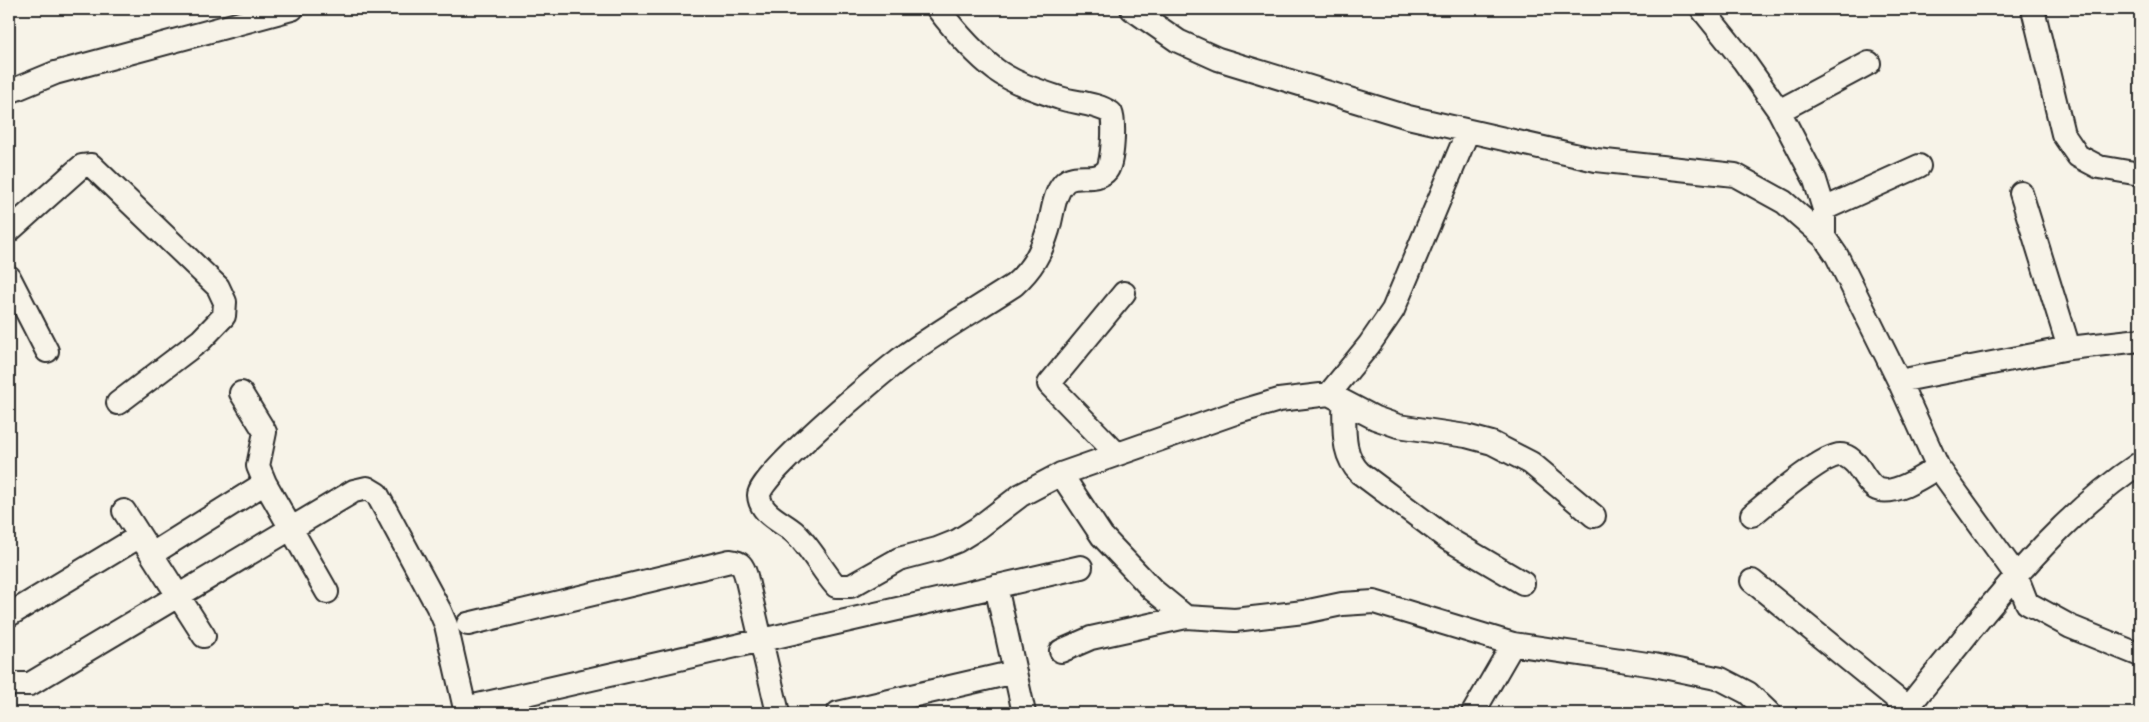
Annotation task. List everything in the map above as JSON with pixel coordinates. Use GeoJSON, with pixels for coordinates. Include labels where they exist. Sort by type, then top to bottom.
{"type":"FeatureCollection","features":[{"type":"Feature","properties":{"kind":"street"},"geometry":{"type":"LineString","coordinates":[[9,92],[56,73],[292,9]]}},
{"type":"Feature","properties":{"kind":"street"},"geometry":{"type":"LineString","coordinates":[[938,9],[954,30],[998,71],[1039,91],[1075,103],[1101,108],[1111,113],[1113,120],[1110,163],[1106,171],[1096,177],[1070,178],[1064,183],[1055,201],[1048,230],[1036,262],[1014,285],[903,357],[853,398],[787,458],[762,486],[759,493],[761,504],[767,512],[795,533],[836,586],[845,588],[899,559],[937,550],[957,541],[978,528],[1021,495],[1061,474],[1116,453],[1279,400],[1336,398],[1398,426],[1466,436],[1492,443],[1531,463],[1594,516]]}},
{"type":"Feature","properties":{"kind":"street"},"geometry":{"type":"LineString","coordinates":[[1132,9],[1178,40],[1218,59],[1408,117],[1596,160],[1735,175],[1784,202],[1824,237],[1837,256],[1900,381],[1938,467],[2016,575],[2026,603],[2071,627],[2140,656]]}},
{"type":"Feature","properties":{"kind":"street"},"geometry":{"type":"LineString","coordinates":[[1702,9],[1743,60],[1779,111],[1815,180],[1824,209],[1824,237]]}},
{"type":"Feature","properties":{"kind":"street"},"geometry":{"type":"LineString","coordinates":[[2033,9],[2063,134],[2078,156],[2099,168],[2140,174]]}},
{"type":"Feature","properties":{"kind":"street"},"geometry":{"type":"LineString","coordinates":[[1779,111],[1869,63]]}},
{"type":"Feature","properties":{"kind":"street"},"geometry":{"type":"LineString","coordinates":[[1468,131],[1393,310],[1336,398],[1345,450],[1351,464],[1360,473],[1448,540],[1524,583]]}},
{"type":"Feature","properties":{"kind":"street"},"geometry":{"type":"LineString","coordinates":[[9,231],[74,172],[82,166],[91,165],[218,287],[225,302],[224,316],[201,340],[118,403]]}},
{"type":"Feature","properties":{"kind":"street"},"geometry":{"type":"LineString","coordinates":[[1824,209],[1919,166]]}},
{"type":"Feature","properties":{"kind":"street"},"geometry":{"type":"LineString","coordinates":[[2021,193],[2069,348]]}},
{"type":"Feature","properties":{"kind":"street"},"geometry":{"type":"LineString","coordinates":[[9,277],[47,351]]}},
{"type":"Feature","properties":{"kind":"street"},"geometry":{"type":"LineString","coordinates":[[1116,453],[1049,384],[1124,293]]}},
{"type":"Feature","properties":{"kind":"street"},"geometry":{"type":"LineString","coordinates":[[1900,381],[2069,348],[2140,340]]}},
{"type":"Feature","properties":{"kind":"street"},"geometry":{"type":"LineString","coordinates":[[241,393],[265,432],[258,466],[265,483],[327,592]]}},
{"type":"Feature","properties":{"kind":"street"},"geometry":{"type":"LineString","coordinates":[[1752,515],[1828,458],[1840,455],[1850,457],[1873,487],[1880,490],[1908,485],[1938,467]]}},
{"type":"Feature","properties":{"kind":"street"},"geometry":{"type":"LineString","coordinates":[[1752,581],[1906,711],[2016,575],[2068,520],[2114,481],[2140,464]]}},
{"type":"Feature","properties":{"kind":"street"},"geometry":{"type":"LineString","coordinates":[[1061,474],[1102,536],[1153,590],[1186,617]]}},
{"type":"Feature","properties":{"kind":"street"},"geometry":{"type":"LineString","coordinates":[[9,615],[265,483]]}},
{"type":"Feature","properties":{"kind":"street"},"geometry":{"type":"LineString","coordinates":[[9,684],[30,684],[359,489],[367,488],[377,494],[443,618],[465,711],[526,704],[760,639],[1081,567]]}},
{"type":"Feature","properties":{"kind":"street"},"geometry":{"type":"LineString","coordinates":[[124,511],[204,636]]}},
{"type":"Feature","properties":{"kind":"street"},"geometry":{"type":"LineString","coordinates":[[468,624],[730,561],[738,562],[744,567],[778,713]]}},
{"type":"Feature","properties":{"kind":"street"},"geometry":{"type":"LineString","coordinates":[[996,586],[1024,713]]}},
{"type":"Feature","properties":{"kind":"street"},"geometry":{"type":"LineString","coordinates":[[1061,651],[1091,638],[1186,617],[1236,620],[1304,612],[1342,604],[1374,602],[1513,644],[1654,665],[1720,679],[1748,693],[1770,713]]}},
{"type":"Feature","properties":{"kind":"street"},"geometry":{"type":"LineString","coordinates":[[1473,713],[1513,644]]}},
{"type":"Feature","properties":{"kind":"street"},"geometry":{"type":"LineString","coordinates":[[838,713],[1014,672]]}}]}
